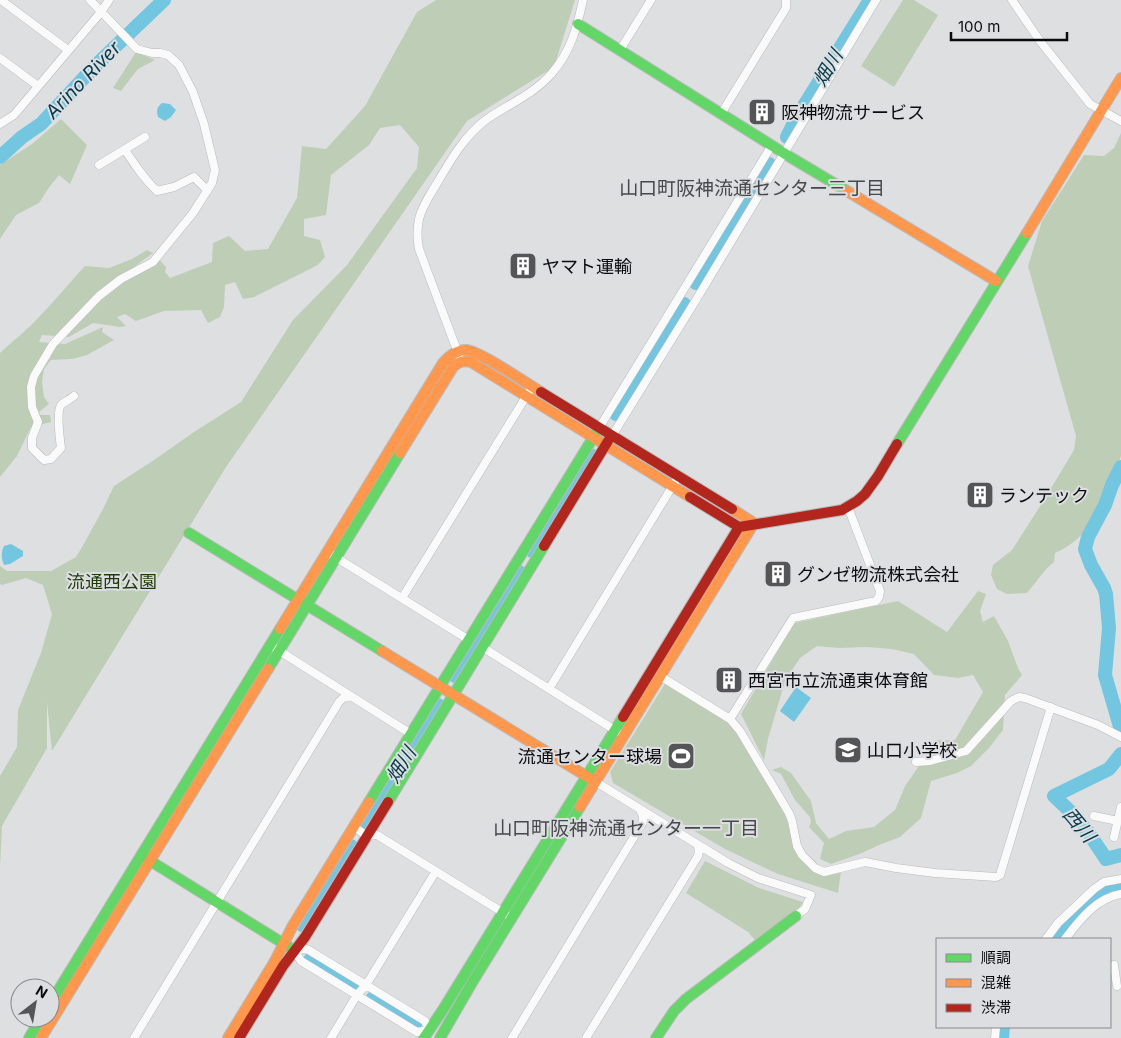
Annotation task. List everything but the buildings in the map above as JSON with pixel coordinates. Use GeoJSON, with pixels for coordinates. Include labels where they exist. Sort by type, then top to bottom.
{"type":"FeatureCollection","features":[{"type":"Feature","properties":{"kind":"street"},"geometry":{"type":"LineString","coordinates":[[1,0],[68,50]]}},
{"type":"Feature","properties":{"kind":"street"},"geometry":{"type":"LineString","coordinates":[[74,396],[61,405],[58,412],[61,448],[51,459],[44,460],[32,448],[32,438],[38,422],[32,407],[31,387],[34,376],[53,344],[99,296],[122,279],[153,262],[193,213],[212,183],[215,170],[204,124],[193,92],[179,65],[168,55],[137,49],[90,0]]}},
{"type":"Feature","properties":{"kind":"street"},"geometry":{"type":"LineString","coordinates":[[0,124],[14,114],[101,12],[109,0]]}},
{"type":"Feature","properties":{"kind":"street"},"geometry":{"type":"LineString","coordinates":[[583,0],[578,24],[568,49],[552,73],[531,92],[485,120],[455,153],[423,208],[417,238],[419,249],[459,356],[606,446],[754,523]]}},
{"type":"Feature","properties":{"kind":"street"},"geometry":{"type":"LineString","coordinates":[[620,50],[651,0]]}},
{"type":"Feature","properties":{"kind":"street"},"geometry":{"type":"LineString","coordinates":[[722,114],[786,8],[786,0]]}},
{"type":"Feature","properties":{"kind":"street"},"geometry":{"type":"LineString","coordinates":[[235,1036],[305,937],[532,564],[696,300],[876,0]]}},
{"type":"Feature","properties":{"kind":"street"},"geometry":{"type":"LineString","coordinates":[[1012,0],[1040,41],[1090,104],[1121,121]]}},
{"type":"Feature","properties":{"kind":"street"},"geometry":{"type":"LineString","coordinates":[[578,24],[784,153],[996,281]]}},
{"type":"Feature","properties":{"kind":"street"},"geometry":{"type":"LineString","coordinates":[[0,58],[38,86]]}},
{"type":"Feature","properties":{"kind":"street"},"geometry":{"type":"LineString","coordinates":[[426,1034],[507,915],[591,779],[739,527],[754,523],[834,512],[848,507],[864,494],[878,476],[1121,78]]}},
{"type":"Feature","properties":{"kind":"street"},"geometry":{"type":"LineString","coordinates":[[99,166],[145,137]]}},
{"type":"Feature","properties":{"kind":"street"},"geometry":{"type":"LineString","coordinates":[[235,1036],[292,928],[772,145]]}},
{"type":"Feature","properties":{"kind":"street"},"geometry":{"type":"LineString","coordinates":[[125,150],[137,169],[157,191],[174,187],[194,176],[207,190]]}},
{"type":"Feature","properties":{"kind":"street"},"geometry":{"type":"LineString","coordinates":[[682,291],[696,300]]}},
{"type":"Feature","properties":{"kind":"street"},"geometry":{"type":"LineString","coordinates":[[41,1038],[146,858],[331,555],[447,358],[459,356],[469,350],[475,352],[612,436],[739,527]]}},
{"type":"Feature","properties":{"kind":"street"},"geometry":{"type":"LineString","coordinates":[[402,598],[532,387]]}},
{"type":"Feature","properties":{"kind":"street"},"geometry":{"type":"LineString","coordinates":[[549,689],[675,481]]}},
{"type":"Feature","properties":{"kind":"street"},"geometry":{"type":"LineString","coordinates":[[730,719],[792,618],[876,601],[879,597],[880,591],[848,507]]}},
{"type":"Feature","properties":{"kind":"street"},"geometry":{"type":"LineString","coordinates":[[619,732],[660,676],[754,523]]}},
{"type":"Feature","properties":{"kind":"street"},"geometry":{"type":"LineString","coordinates":[[189,533],[728,863],[758,878],[811,895],[805,909],[686,999],[674,1011],[656,1038]]}},
{"type":"Feature","properties":{"kind":"street"},"geometry":{"type":"LineString","coordinates":[[331,555],[469,640]]}},
{"type":"Feature","properties":{"kind":"street"},"geometry":{"type":"LineString","coordinates":[[519,556],[532,564]]}},
{"type":"Feature","properties":{"kind":"street"},"geometry":{"type":"LineString","coordinates":[[482,647],[619,732]]}},
{"type":"Feature","properties":{"kind":"street"},"geometry":{"type":"LineString","coordinates":[[274,648],[411,734]]}},
{"type":"Feature","properties":{"kind":"street"},"geometry":{"type":"LineString","coordinates":[[660,676],[730,719],[740,731],[789,813],[797,846],[802,855],[815,868],[824,872],[850,864],[865,862],[935,873],[996,877],[1000,875],[1051,707]]}},
{"type":"Feature","properties":{"kind":"street"},"geometry":{"type":"LineString","coordinates":[[134,1038],[339,702],[343,698],[351,696]]}},
{"type":"Feature","properties":{"kind":"street"},"geometry":{"type":"LineString","coordinates":[[916,762],[930,761],[966,751],[1011,701],[1019,698],[1025,698],[1051,707],[1098,725],[1121,737]]}},
{"type":"Feature","properties":{"kind":"street"},"geometry":{"type":"LineString","coordinates":[[1114,837],[1121,807]]}},
{"type":"Feature","properties":{"kind":"street"},"geometry":{"type":"LineString","coordinates":[[512,1038],[643,822],[640,810]]}},
{"type":"Feature","properties":{"kind":"street"},"geometry":{"type":"LineString","coordinates":[[1094,816],[1118,821]]}},
{"type":"Feature","properties":{"kind":"street"},"geometry":{"type":"LineString","coordinates":[[354,828],[367,836],[377,835],[507,915]]}},
{"type":"Feature","properties":{"kind":"street"},"geometry":{"type":"LineString","coordinates":[[586,1038],[698,856],[697,844]]}},
{"type":"Feature","properties":{"kind":"street"},"geometry":{"type":"LineString","coordinates":[[146,858],[284,943],[294,950],[301,961],[417,1032],[440,1038],[507,915]]}},
{"type":"Feature","properties":{"kind":"street"},"geometry":{"type":"LineString","coordinates":[[60,989],[146,858]]}},
{"type":"Feature","properties":{"kind":"street"},"geometry":{"type":"LineString","coordinates":[[331,1038],[436,871]]}},
{"type":"Feature","properties":{"kind":"street"},"geometry":{"type":"LineString","coordinates":[[1047,938],[1058,923],[1094,889],[1104,882],[1121,879]]}},
{"type":"Feature","properties":{"kind":"street"},"geometry":{"type":"LineString","coordinates":[[1066,938],[1089,911],[1102,901],[1121,894]]}},
{"type":"Feature","properties":{"kind":"street"},"geometry":{"type":"LineString","coordinates":[[294,950],[308,949],[425,1021],[426,1034]]}},
{"type":"Feature","properties":{"kind":"street"},"geometry":{"type":"LineString","coordinates":[[1115,965],[1116,987]]}},
{"type":"Feature","properties":{"kind":"green space","name":"流通西公園"},"geometry":{"type":"Polygon","coordinates":[[[436,0],[575,0],[554,67],[467,121],[226,467],[52,751],[47,702],[47,748],[2,826],[0,868],[0,776],[17,747],[18,710],[41,653],[52,614],[43,585],[26,578],[2,585],[0,584],[0,566],[7,571],[51,571],[76,557],[114,486],[241,402],[293,320],[347,265],[417,168],[419,147],[400,125],[380,128],[369,145],[331,175],[326,215],[304,219],[304,236],[320,240],[325,257],[318,265],[254,297],[243,299],[235,282],[225,285],[224,307],[220,317],[208,323],[201,310],[164,311],[136,321],[125,314],[117,317],[126,326],[120,327],[93,323],[69,337],[42,335],[39,342],[65,344],[103,327],[102,332],[114,340],[87,355],[72,359],[51,360],[44,369],[42,382],[44,397],[49,404],[39,412],[40,415],[50,415],[51,422],[31,427],[17,456],[0,477],[0,353],[50,306],[85,266],[109,268],[132,259],[147,250],[153,253],[126,273],[159,259],[166,267],[165,272],[170,278],[212,262],[213,243],[229,236],[245,251],[268,249],[297,198],[302,146],[326,149],[365,106],[417,12],[436,0]]]}},
{"type":"Feature","properties":{"kind":"green space"},"geometry":{"type":"Polygon","coordinates":[[[903,0],[914,0],[938,15],[894,87],[861,66],[903,0]]]}},
{"type":"Feature","properties":{"kind":"green space"},"geometry":{"type":"Polygon","coordinates":[[[136,52],[155,60],[138,69],[121,91],[113,88],[136,52]]]}},
{"type":"Feature","properties":{"kind":"green space"},"geometry":{"type":"Polygon","coordinates":[[[61,119],[87,145],[70,184],[59,175],[39,203],[16,215],[0,239],[0,165],[32,144],[61,119]]]}},
{"type":"Feature","properties":{"kind":"green space"},"geometry":{"type":"Polygon","coordinates":[[[1121,133],[1121,456],[1108,480],[1092,519],[1083,533],[1071,544],[1055,553],[1054,562],[1027,593],[1007,594],[997,589],[991,575],[993,565],[1012,550],[1074,450],[1076,436],[1028,266],[1042,221],[1084,155],[1104,156],[1114,148],[1121,133]]]}},
{"type":"Feature","properties":{"kind":"green space"},"geometry":{"type":"Polygon","coordinates":[[[978,591],[986,594],[980,611],[983,622],[994,616],[1008,641],[1022,675],[1005,695],[1003,730],[971,766],[957,773],[931,781],[921,818],[900,837],[831,864],[820,859],[824,843],[809,827],[810,817],[795,800],[781,774],[772,770],[781,767],[791,773],[811,801],[816,823],[829,839],[846,831],[874,827],[895,810],[905,786],[937,740],[955,740],[983,692],[973,675],[958,678],[934,675],[914,654],[892,649],[817,646],[800,658],[785,681],[768,739],[764,760],[741,714],[794,623],[898,601],[947,632],[978,591]]]}},
{"type":"Feature","properties":{"kind":"green space"},"geometry":{"type":"Polygon","coordinates":[[[666,682],[730,723],[739,734],[788,816],[794,848],[812,870],[826,876],[841,871],[838,893],[778,874],[725,849],[613,783],[610,772],[666,682]]]}},
{"type":"Feature","properties":{"kind":"green space"},"geometry":{"type":"Polygon","coordinates":[[[705,861],[759,888],[803,902],[799,908],[755,940],[748,932],[686,893],[705,861]]]}},
{"type":"Feature","properties":{"kind":"water"},"geometry":{"type":"Polygon","coordinates":[[[162,103],[170,104],[176,110],[165,121],[157,115],[157,109],[162,103]]]}},
{"type":"Feature","properties":{"kind":"water"},"geometry":{"type":"Polygon","coordinates":[[[11,544],[23,551],[23,556],[10,564],[4,565],[2,560],[3,548],[11,544]]]}},
{"type":"Feature","properties":{"kind":"water"},"geometry":{"type":"Polygon","coordinates":[[[796,687],[811,698],[794,722],[780,711],[796,687]]]}},
{"type":"Feature","properties":{"kind":"waterway","name":"Arino River"},"geometry":{"type":"LineString","coordinates":[[0,157],[22,137],[41,124],[95,66],[164,0]]}},
{"type":"Feature","properties":{"kind":"waterway","name":"畑川"},"geometry":{"type":"LineString","coordinates":[[787,137],[797,117],[870,0]]}},
{"type":"Feature","properties":{"kind":"waterway","name":"畑川"},"geometry":{"type":"LineString","coordinates":[[696,283],[769,164]]}},
{"type":"Feature","properties":{"kind":"waterway","name":"畑川"},"geometry":{"type":"LineString","coordinates":[[616,414],[684,304]]}},
{"type":"Feature","properties":{"kind":"waterway","name":"畑川"},"geometry":{"type":"LineString","coordinates":[[532,551],[591,455]]}},
{"type":"Feature","properties":{"kind":"waterway","name":"西川"},"geometry":{"type":"LineString","coordinates":[[1121,467],[1105,505],[1088,537],[1085,549],[1106,594],[1109,628],[1105,675],[1121,730]]}},
{"type":"Feature","properties":{"kind":"waterway","name":"畑川"},"geometry":{"type":"LineString","coordinates":[[455,676],[519,572]]}},
{"type":"Feature","properties":{"kind":"waterway","name":"畑川"},"geometry":{"type":"LineString","coordinates":[[364,825],[438,705]]}},
{"type":"Feature","properties":{"kind":"waterway","name":"西川"},"geometry":{"type":"LineString","coordinates":[[1121,754],[1109,769],[1054,796],[1074,815],[1106,859],[1121,855]]}},
{"type":"Feature","properties":{"kind":"waterway","name":"畑川"},"geometry":{"type":"LineString","coordinates":[[302,925],[351,846]]}},
{"type":"Feature","properties":{"kind":"waterway","name":"西川"},"geometry":{"type":"LineString","coordinates":[[1056,938],[1076,914],[1092,900],[1110,890],[1121,887]]}},
{"type":"Feature","properties":{"kind":"waterway","name":"畑川"},"geometry":{"type":"LineString","coordinates":[[310,960],[352,986]]}},
{"type":"Feature","properties":{"kind":"waterway","name":"畑川"},"geometry":{"type":"LineString","coordinates":[[373,998],[415,1024]]}},
{"type":"Feature","properties":{"kind":"waterway","name":"西川"},"geometry":{"type":"LineString","coordinates":[[1002,1038],[1003,1028]]}},
{"type":"Feature","properties":{"kind":"traffic: fast"},"geometry":{"type":"LineString","coordinates":[[578,24],[847,191]]}},
{"type":"Feature","properties":{"kind":"traffic: fast"},"geometry":{"type":"LineString","coordinates":[[897,444],[1027,233]]}},
{"type":"Feature","properties":{"kind":"traffic: fast"},"geometry":{"type":"LineString","coordinates":[[369,802],[596,433]]}},
{"type":"Feature","properties":{"kind":"traffic: fast"},"geometry":{"type":"LineString","coordinates":[[268,669],[400,453]]}},
{"type":"Feature","properties":{"kind":"traffic: fast"},"geometry":{"type":"LineString","coordinates":[[189,533],[382,651]]}},
{"type":"Feature","properties":{"kind":"traffic: fast"},"geometry":{"type":"LineString","coordinates":[[388,802],[544,546]]}},
{"type":"Feature","properties":{"kind":"traffic: fast"},"geometry":{"type":"LineString","coordinates":[[60,988],[280,629]]}},
{"type":"Feature","properties":{"kind":"traffic: fast"},"geometry":{"type":"LineString","coordinates":[[424,1038],[623,717]]}},
{"type":"Feature","properties":{"kind":"traffic: fast"},"geometry":{"type":"LineString","coordinates":[[440,1038],[580,807]]}},
{"type":"Feature","properties":{"kind":"traffic: fast"},"geometry":{"type":"LineString","coordinates":[[144,857],[289,947]]}},
{"type":"Feature","properties":{"kind":"traffic: fast"},"geometry":{"type":"LineString","coordinates":[[656,1038],[674,1011],[686,999],[796,916]]}},
{"type":"Feature","properties":{"kind":"traffic: fast"},"geometry":{"type":"LineString","coordinates":[[29,1038],[35,1028]]}},
{"type":"Feature","properties":{"kind":"traffic: slow"},"geometry":{"type":"LineString","coordinates":[[1027,233],[1121,78]]}},
{"type":"Feature","properties":{"kind":"traffic: slow"},"geometry":{"type":"LineString","coordinates":[[847,191],[996,281]]}},
{"type":"Feature","properties":{"kind":"traffic: slow"},"geometry":{"type":"LineString","coordinates":[[280,629],[443,363],[448,358],[459,351],[473,352],[492,361],[541,392]]}},
{"type":"Feature","properties":{"kind":"traffic: slow"},"geometry":{"type":"LineString","coordinates":[[400,453],[453,367],[461,362],[468,361],[690,497]]}},
{"type":"Feature","properties":{"kind":"traffic: slow"},"geometry":{"type":"LineString","coordinates":[[580,807],[754,523],[732,509]]}},
{"type":"Feature","properties":{"kind":"traffic: slow"},"geometry":{"type":"LineString","coordinates":[[382,651],[591,779]]}},
{"type":"Feature","properties":{"kind":"traffic: slow"},"geometry":{"type":"LineString","coordinates":[[41,1038],[268,669]]}},
{"type":"Feature","properties":{"kind":"traffic: slow"},"geometry":{"type":"LineString","coordinates":[[228,1038],[275,961],[292,927],[369,802]]}},
{"type":"Feature","properties":{"kind":"traffic: jam"},"geometry":{"type":"LineString","coordinates":[[541,392],[732,509]]}},
{"type":"Feature","properties":{"kind":"traffic: jam"},"geometry":{"type":"LineString","coordinates":[[544,546],[608,441]]}},
{"type":"Feature","properties":{"kind":"traffic: jam"},"geometry":{"type":"LineString","coordinates":[[690,497],[739,527],[842,510],[865,494],[897,444]]}},
{"type":"Feature","properties":{"kind":"traffic: jam"},"geometry":{"type":"LineString","coordinates":[[623,717],[739,527]]}},
{"type":"Feature","properties":{"kind":"traffic: jam"},"geometry":{"type":"LineString","coordinates":[[239,1038],[283,966],[305,937],[388,802]]}},
{"type":"Feature","properties":{"kind":"place","name":"阪神物流サービス"},"geometry":{"type":"Point","coordinates":[762,112]}},
{"type":"Feature","properties":{"kind":"place","name":"ヤマト運輸"},"geometry":{"type":"Point","coordinates":[523,266]}},
{"type":"Feature","properties":{"kind":"place","name":"ランテック"},"geometry":{"type":"Point","coordinates":[980,495]}},
{"type":"Feature","properties":{"kind":"place","name":"グンゼ物流株式会社"},"geometry":{"type":"Point","coordinates":[778,574]}},
{"type":"Feature","properties":{"kind":"place","name":"西宮市立流通東体育館"},"geometry":{"type":"Point","coordinates":[729,680]}},
{"type":"Feature","properties":{"kind":"place","name":"山口小学校"},"geometry":{"type":"Point","coordinates":[848,750]}},
{"type":"Feature","properties":{"kind":"place","name":"流通センター球場"},"geometry":{"type":"Point","coordinates":[681,756]}},
{"type":"Feature","properties":{"kind":"district","name":"山口町阪神流通センター三丁目"},"geometry":{"type":"Point","coordinates":[752,188]}},
{"type":"Feature","properties":{"kind":"district","name":"山口町阪神流通センター一丁目"},"geometry":{"type":"Point","coordinates":[626,828]}}]}
